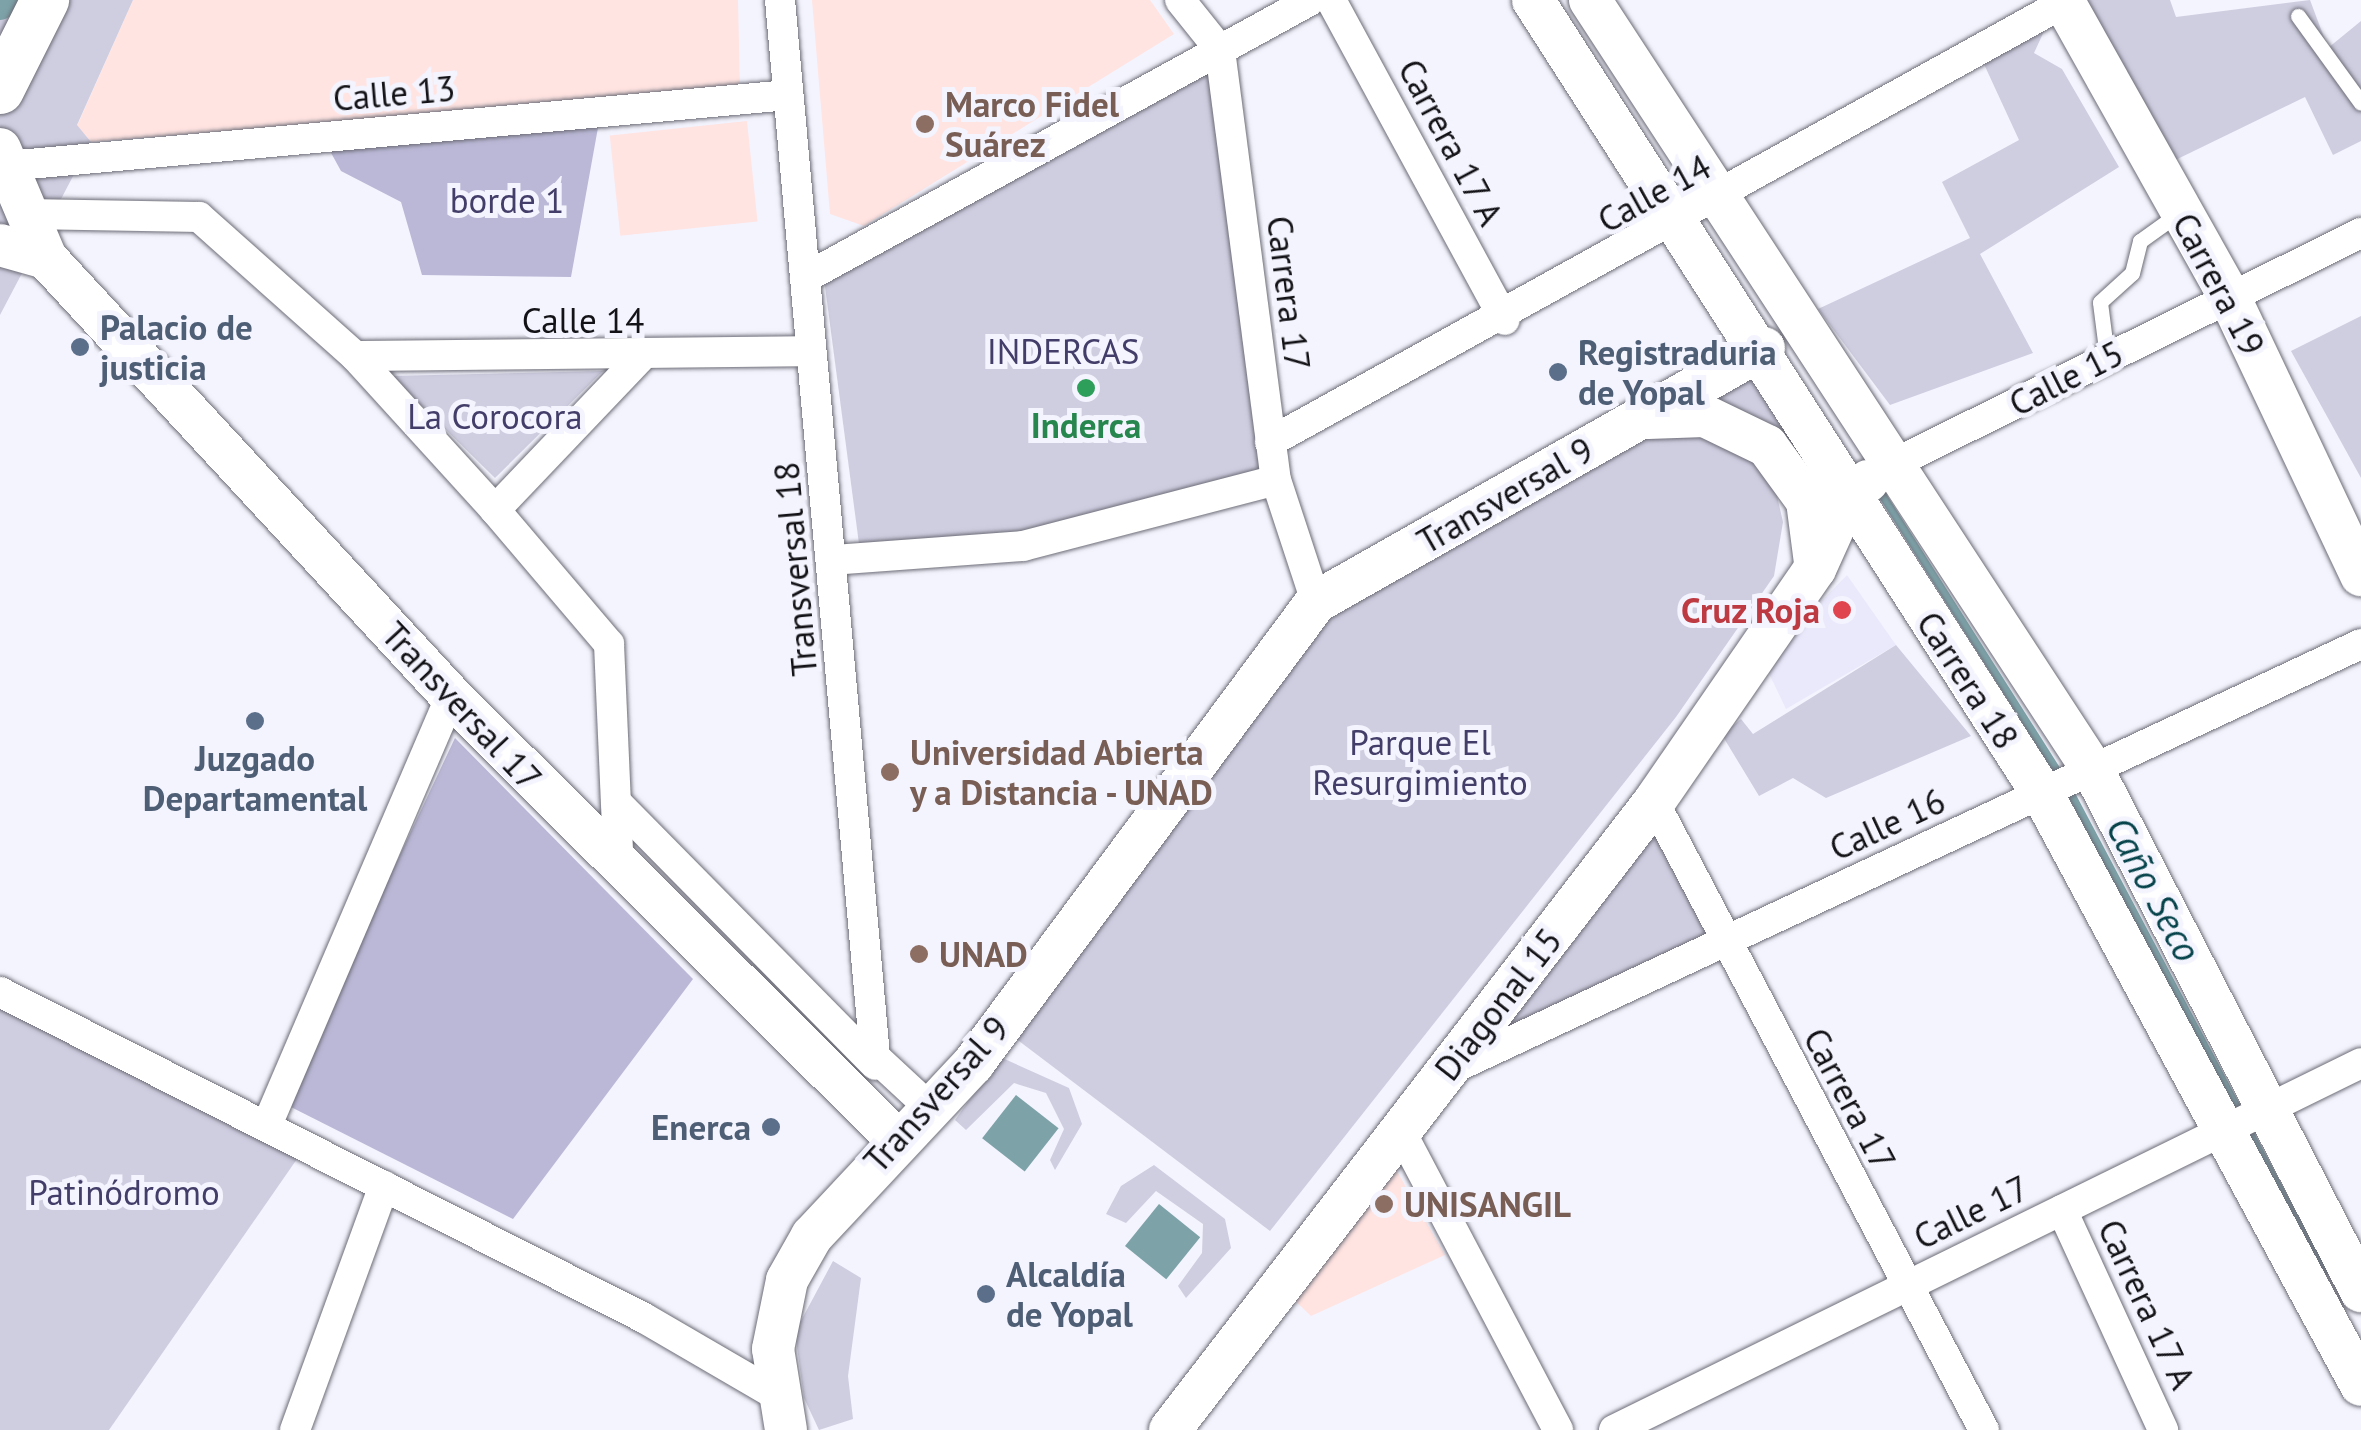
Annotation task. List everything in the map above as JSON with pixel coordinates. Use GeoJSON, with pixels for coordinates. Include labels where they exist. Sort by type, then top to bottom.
{"type":"FeatureCollection","features":[{"type":"Feature","properties":{"kind":"main road"},"geometry":{"type":"LineString","coordinates":[[0,90],[11,44],[45,0]]}},
{"type":"Feature","properties":{"kind":"street","name":"Transversal 18"},"geometry":{"type":"LineString","coordinates":[[780,0],[874,1056],[887,1130]]}},
{"type":"Feature","properties":{"kind":"street"},"geometry":{"type":"LineString","coordinates":[[1180,0],[1220,50]]}},
{"type":"Feature","properties":{"kind":"street"},"geometry":{"type":"LineString","coordinates":[[805,278],[1311,0]]}},
{"type":"Feature","properties":{"kind":"street","name":"Carrera 17 A"},"geometry":{"type":"LineString","coordinates":[[1331,0],[1504,320]]}},
{"type":"Feature","properties":{"kind":"street","name":"Carrera 18"},"geometry":{"type":"LineString","coordinates":[[1533,0],[1682,219],[1764,348],[1878,543],[2072,782],[2247,1118],[2361,1290]]}},
{"type":"Feature","properties":{"kind":"street","name":"Carrera 18"},"geometry":{"type":"LineString","coordinates":[[1590,0],[1893,464],[2072,782],[2247,1118],[2361,1385]]}},
{"type":"Feature","properties":{"kind":"street","name":"Calle 14"},"geometry":{"type":"LineString","coordinates":[[1270,442],[1504,320],[2066,1]]}},
{"type":"Feature","properties":{"kind":"street","name":"Carrera 19"},"geometry":{"type":"LineString","coordinates":[[2066,1],[2229,296],[2361,576]]}},
{"type":"Feature","properties":{"kind":"street","name":"Carrera 17"},"geometry":{"type":"LineString","coordinates":[[1220,50],[1276,480],[1316,602]]}},
{"type":"Feature","properties":{"kind":"street","name":"Calle 13"},"geometry":{"type":"LineString","coordinates":[[4,158],[788,96]]}},
{"type":"Feature","properties":{"kind":"street"},"geometry":{"type":"LineString","coordinates":[[4,158],[13,230],[198,217],[355,356],[495,510],[609,644],[619,870]]}},
{"type":"Feature","properties":{"kind":"street","name":"Transversal 17"},"geometry":{"type":"LineString","coordinates":[[13,230],[46,258],[451,696],[619,870],[887,1130]]}},
{"type":"Feature","properties":{"kind":"street","name":"Calle 15"},"geometry":{"type":"LineString","coordinates":[[1814,569],[1848,496],[1893,464],[2361,234]]}},
{"type":"Feature","properties":{"kind":"street"},"geometry":{"type":"LineString","coordinates":[[1636,420],[1764,348]]}},
{"type":"Feature","properties":{"kind":"street","name":"Calle 14"},"geometry":{"type":"LineString","coordinates":[[355,356],[640,358],[812,351]]}},
{"type":"Feature","properties":{"kind":"street"},"geometry":{"type":"LineString","coordinates":[[495,510],[640,358]]}},
{"type":"Feature","properties":{"kind":"street"},"geometry":{"type":"LineString","coordinates":[[1636,420],[1705,416],[1767,446],[1807,501],[1814,569],[1846,546],[1878,543]]}},
{"type":"Feature","properties":{"kind":"street","name":"Transversal 9"},"geometry":{"type":"LineString","coordinates":[[781,1416],[773,1349],[787,1280],[887,1130],[929,1107],[972,1064],[1316,602],[1636,420]]}},
{"type":"Feature","properties":{"kind":"street"},"geometry":{"type":"LineString","coordinates":[[832,560],[1023,546],[1276,480]]}},
{"type":"Feature","properties":{"kind":"street","name":"Diagonal 15"},"geometry":{"type":"LineString","coordinates":[[1170,1430],[1654,802],[1814,569]]}},
{"type":"Feature","properties":{"kind":"street","name":"Calle 16"},"geometry":{"type":"LineString","coordinates":[[1445,1072],[2361,644]]}},
{"type":"Feature","properties":{"kind":"street"},"geometry":{"type":"LineString","coordinates":[[267,1125],[451,696]]}},
{"type":"Feature","properties":{"kind":"street","name":"Carrera 17"},"geometry":{"type":"LineString","coordinates":[[1654,802],[1723,941],[1984,1430]]}},
{"type":"Feature","properties":{"kind":"street"},"geometry":{"type":"LineString","coordinates":[[619,805],[929,1107]]}},
{"type":"Feature","properties":{"kind":"street"},"geometry":{"type":"LineString","coordinates":[[0,992],[384,1186],[781,1416]]}},
{"type":"Feature","properties":{"kind":"street","name":"Calle 17"},"geometry":{"type":"LineString","coordinates":[[1614,1430],[2361,1062]]}},
{"type":"Feature","properties":{"kind":"street"},"geometry":{"type":"LineString","coordinates":[[1399,1128],[1558,1430]]}},
{"type":"Feature","properties":{"kind":"street"},"geometry":{"type":"LineString","coordinates":[[295,1430],[384,1186]]}},
{"type":"Feature","properties":{"kind":"street","name":"Carrera 17 A"},"geometry":{"type":"LineString","coordinates":[[2062,1210],[2164,1430]]}},
{"type":"Feature","properties":{"kind":"lane"},"geometry":{"type":"LineString","coordinates":[[2298,16],[2361,103]]}},
{"type":"Feature","properties":{"kind":"lane"},"geometry":{"type":"LineString","coordinates":[[2107,357],[2100,302],[2132,274],[2140,242],[2182,211]]}},
{"type":"Feature","properties":{"kind":"shaded area"},"geometry":{"type":"Polygon","coordinates":[[[133,0],[738,0],[740,90],[91,142],[77,126],[133,0]]]}},
{"type":"Feature","properties":{"kind":"shaded area","name":"Marco Fidel Suárez"},"geometry":{"type":"Polygon","coordinates":[[[812,0],[1150,0],[1174,34],[864,226],[830,214],[812,0]]]}},
{"type":"Feature","properties":{"kind":"shaded area"},"geometry":{"type":"Polygon","coordinates":[[[747,121],[758,221],[620,236],[610,135],[747,121]]]}},
{"type":"Feature","properties":{"kind":"shaded area","name":"Cruz Roja"},"geometry":{"type":"Polygon","coordinates":[[[1847,575],[1896,645],[1786,709],[1763,661],[1847,575]]]}},
{"type":"Feature","properties":{"kind":"shaded area"},"geometry":{"type":"Polygon","coordinates":[[[1016,1095],[1059,1128],[1025,1172],[982,1138],[1016,1095]]]}},
{"type":"Feature","properties":{"kind":"shaded area","name":"UNISANGIL"},"geometry":{"type":"Polygon","coordinates":[[[1386,1152],[1445,1255],[1311,1316],[1290,1296],[1386,1152]]]}},
{"type":"Feature","properties":{"kind":"shaded area"},"geometry":{"type":"Polygon","coordinates":[[[1159,1204],[1200,1237],[1166,1279],[1125,1246],[1159,1204]]]}},
{"type":"Feature","properties":{"kind":"green space"},"geometry":{"type":"Polygon","coordinates":[[[0,0],[133,0],[77,125],[91,142],[0,315],[0,0]]]}},
{"type":"Feature","properties":{"kind":"green space"},"geometry":{"type":"Polygon","coordinates":[[[2087,0],[2170,0],[2176,17],[2310,0],[2328,48],[2361,21],[2361,141],[2333,155],[2305,97],[2161,167],[2087,0]]]}},
{"type":"Feature","properties":{"kind":"green space"},"geometry":{"type":"Polygon","coordinates":[[[2046,27],[2034,53],[2062,69],[2119,167],[1980,254],[2033,353],[1890,405],[1818,309],[1970,238],[1942,182],[2019,140],[1983,62],[2046,27]]]}},
{"type":"Feature","properties":{"kind":"green space","name":"INDERCAS"},"geometry":{"type":"Polygon","coordinates":[[[1208,69],[1262,486],[1024,544],[861,559],[824,279],[1208,69]]]}},
{"type":"Feature","properties":{"kind":"green space","name":"borde 1"},"geometry":{"type":"Polygon","coordinates":[[[601,111],[571,277],[422,275],[401,202],[341,171],[324,140],[601,111]]]}},
{"type":"Feature","properties":{"kind":"green space"},"geometry":{"type":"Polygon","coordinates":[[[2361,316],[2361,478],[2291,351],[2361,316]]]}},
{"type":"Feature","properties":{"kind":"green space"},"geometry":{"type":"Polygon","coordinates":[[[1752,370],[1834,491],[1697,401],[1752,370]]]}},
{"type":"Feature","properties":{"kind":"green space","name":"La Corocora"},"geometry":{"type":"Polygon","coordinates":[[[603,371],[495,478],[391,376],[603,371]]]}},
{"type":"Feature","properties":{"kind":"green space","name":"Parque El Resurgimiento"},"geometry":{"type":"Polygon","coordinates":[[[1651,431],[1732,439],[1774,483],[1783,522],[1774,576],[1676,717],[1270,1231],[1011,1035],[1327,614],[1651,431]]]}},
{"type":"Feature","properties":{"kind":"green space"},"geometry":{"type":"Polygon","coordinates":[[[1896,645],[1971,736],[1826,798],[1793,778],[1759,796],[1722,735],[1741,719],[1753,734],[1896,645]]]}},
{"type":"Feature","properties":{"kind":"green space"},"geometry":{"type":"Polygon","coordinates":[[[455,738],[693,979],[513,1219],[283,1103],[455,738]]]}},
{"type":"Feature","properties":{"kind":"green space"},"geometry":{"type":"Polygon","coordinates":[[[1655,827],[1710,935],[1495,1034],[1655,827]]]}},
{"type":"Feature","properties":{"kind":"green space","name":"Patinódromo"},"geometry":{"type":"Polygon","coordinates":[[[0,992],[306,1146],[109,1430],[0,1430],[0,992]]]}},
{"type":"Feature","properties":{"kind":"green space"},"geometry":{"type":"Polygon","coordinates":[[[1000,1057],[1069,1088],[1082,1124],[1055,1170],[1050,1160],[1064,1129],[1046,1093],[1014,1083],[966,1130],[955,1120],[1000,1057]]]}},
{"type":"Feature","properties":{"kind":"green space"},"geometry":{"type":"Polygon","coordinates":[[[1154,1165],[1225,1219],[1231,1248],[1186,1298],[1178,1286],[1202,1253],[1203,1224],[1156,1191],[1126,1223],[1106,1214],[1121,1186],[1154,1165]]]}},
{"type":"Feature","properties":{"kind":"green space"},"geometry":{"type":"Polygon","coordinates":[[[833,1261],[861,1278],[848,1376],[853,1419],[819,1430],[804,1398],[795,1332],[833,1261]]]}},
{"type":"Feature","properties":{"kind":"waterway"},"geometry":{"type":"LineString","coordinates":[[0,7],[13,0]]}},
{"type":"Feature","properties":{"kind":"waterway","name":"Caño Seco"},"geometry":{"type":"LineString","coordinates":[[1879,490],[2062,778]]}},
{"type":"Feature","properties":{"kind":"waterway","name":"Caño Seco"},"geometry":{"type":"LineString","coordinates":[[2069,790],[2240,1113]]}},
{"type":"Feature","properties":{"kind":"waterway","name":"Caño Seco"},"geometry":{"type":"LineString","coordinates":[[2246,1126],[2324,1272]]}},
{"type":"Feature","properties":{"kind":"place","name":"Marco Fidel Suárez"},"geometry":{"type":"Point","coordinates":[925,124]}},
{"type":"Feature","properties":{"kind":"place","name":"Palacio de justicia"},"geometry":{"type":"Point","coordinates":[80,347]}},
{"type":"Feature","properties":{"kind":"place","name":"Registraduria de Yopal"},"geometry":{"type":"Point","coordinates":[1558,372]}},
{"type":"Feature","properties":{"kind":"place","name":"Inderca"},"geometry":{"type":"Point","coordinates":[1086,388]}},
{"type":"Feature","properties":{"kind":"place","name":"Cruz Roja"},"geometry":{"type":"Point","coordinates":[1842,610]}},
{"type":"Feature","properties":{"kind":"place","name":"Juzgado Departamental"},"geometry":{"type":"Point","coordinates":[255,721]}},
{"type":"Feature","properties":{"kind":"place","name":"Universidad Abierta y a Distancia - UNAD"},"geometry":{"type":"Point","coordinates":[890,772]}},
{"type":"Feature","properties":{"kind":"place","name":"UNAD"},"geometry":{"type":"Point","coordinates":[919,954]}},
{"type":"Feature","properties":{"kind":"place","name":"Enerca"},"geometry":{"type":"Point","coordinates":[771,1127]}},
{"type":"Feature","properties":{"kind":"place","name":"UNISANGIL"},"geometry":{"type":"Point","coordinates":[1384,1204]}},
{"type":"Feature","properties":{"kind":"place","name":"Alcaldía de Yopal"},"geometry":{"type":"Point","coordinates":[986,1294]}}]}
